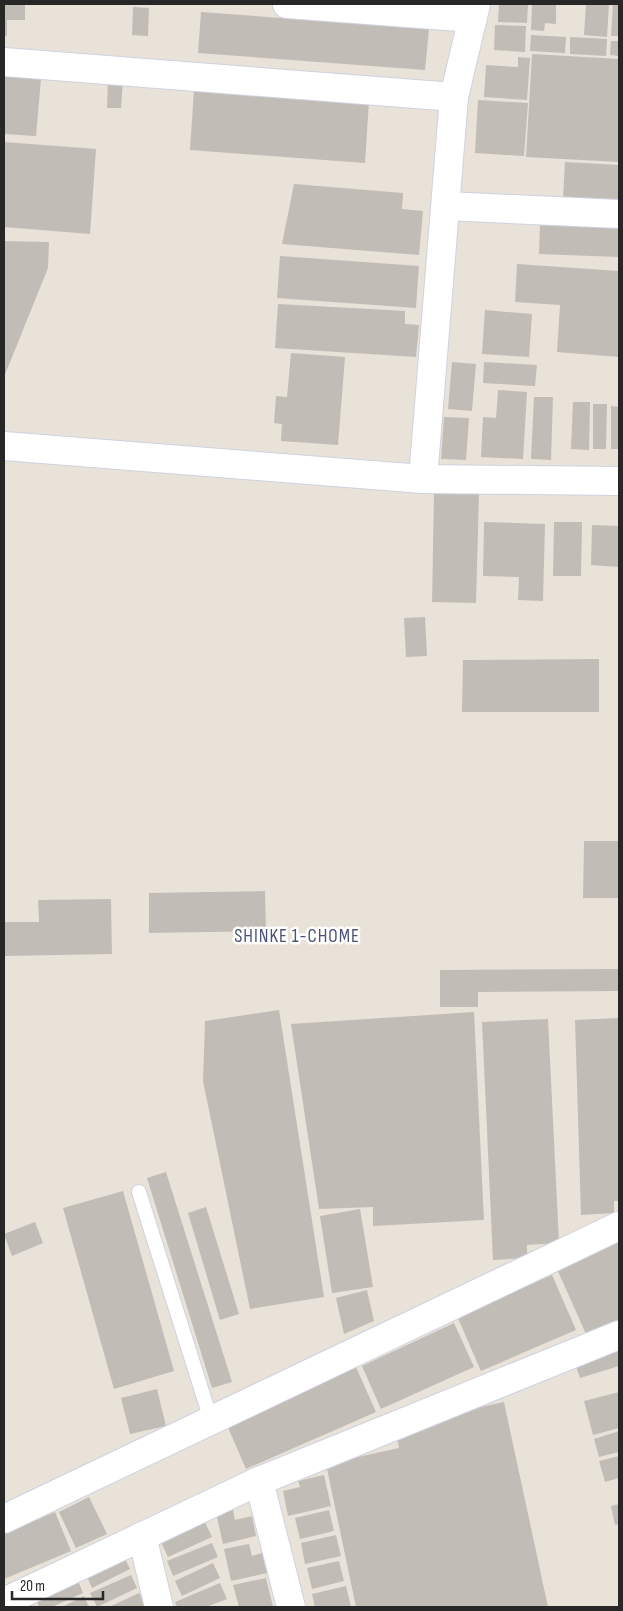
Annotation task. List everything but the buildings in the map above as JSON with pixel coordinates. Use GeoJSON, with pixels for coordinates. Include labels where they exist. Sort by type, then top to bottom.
{"type":"FeatureCollection","features":[{"type":"Feature","properties":{"kind":"street"},"geometry":{"type":"LineString","coordinates":[[287,4],[474,11],[454,97],[423,479]]}},
{"type":"Feature","properties":{"kind":"street"},"geometry":{"type":"LineString","coordinates":[[4,62],[454,97]]}},
{"type":"Feature","properties":{"kind":"street"},"geometry":{"type":"LineString","coordinates":[[446,206],[619,214]]}},
{"type":"Feature","properties":{"kind":"street"},"geometry":{"type":"LineString","coordinates":[[4,446],[423,479],[619,481]]}},
{"type":"Feature","properties":{"kind":"street"},"geometry":{"type":"LineString","coordinates":[[4,1519],[619,1226]]}},
{"type":"Feature","properties":{"kind":"street"},"geometry":{"type":"LineString","coordinates":[[15,1601],[142,1536],[259,1480],[619,1335]]}},
{"type":"Feature","properties":{"kind":"street"},"geometry":{"type":"LineString","coordinates":[[259,1480],[291,1607]]}},
{"type":"Feature","properties":{"kind":"street"},"geometry":{"type":"LineString","coordinates":[[142,1536],[159,1607]]}},
{"type":"Feature","properties":{"kind":"lane"},"geometry":{"type":"LineString","coordinates":[[139,1192],[211,1420]]}},
{"type":"Feature","properties":{"kind":"district","name":"SHINKE 1-CHOME"},"geometry":{"type":"Point","coordinates":[297,936]}}]}
